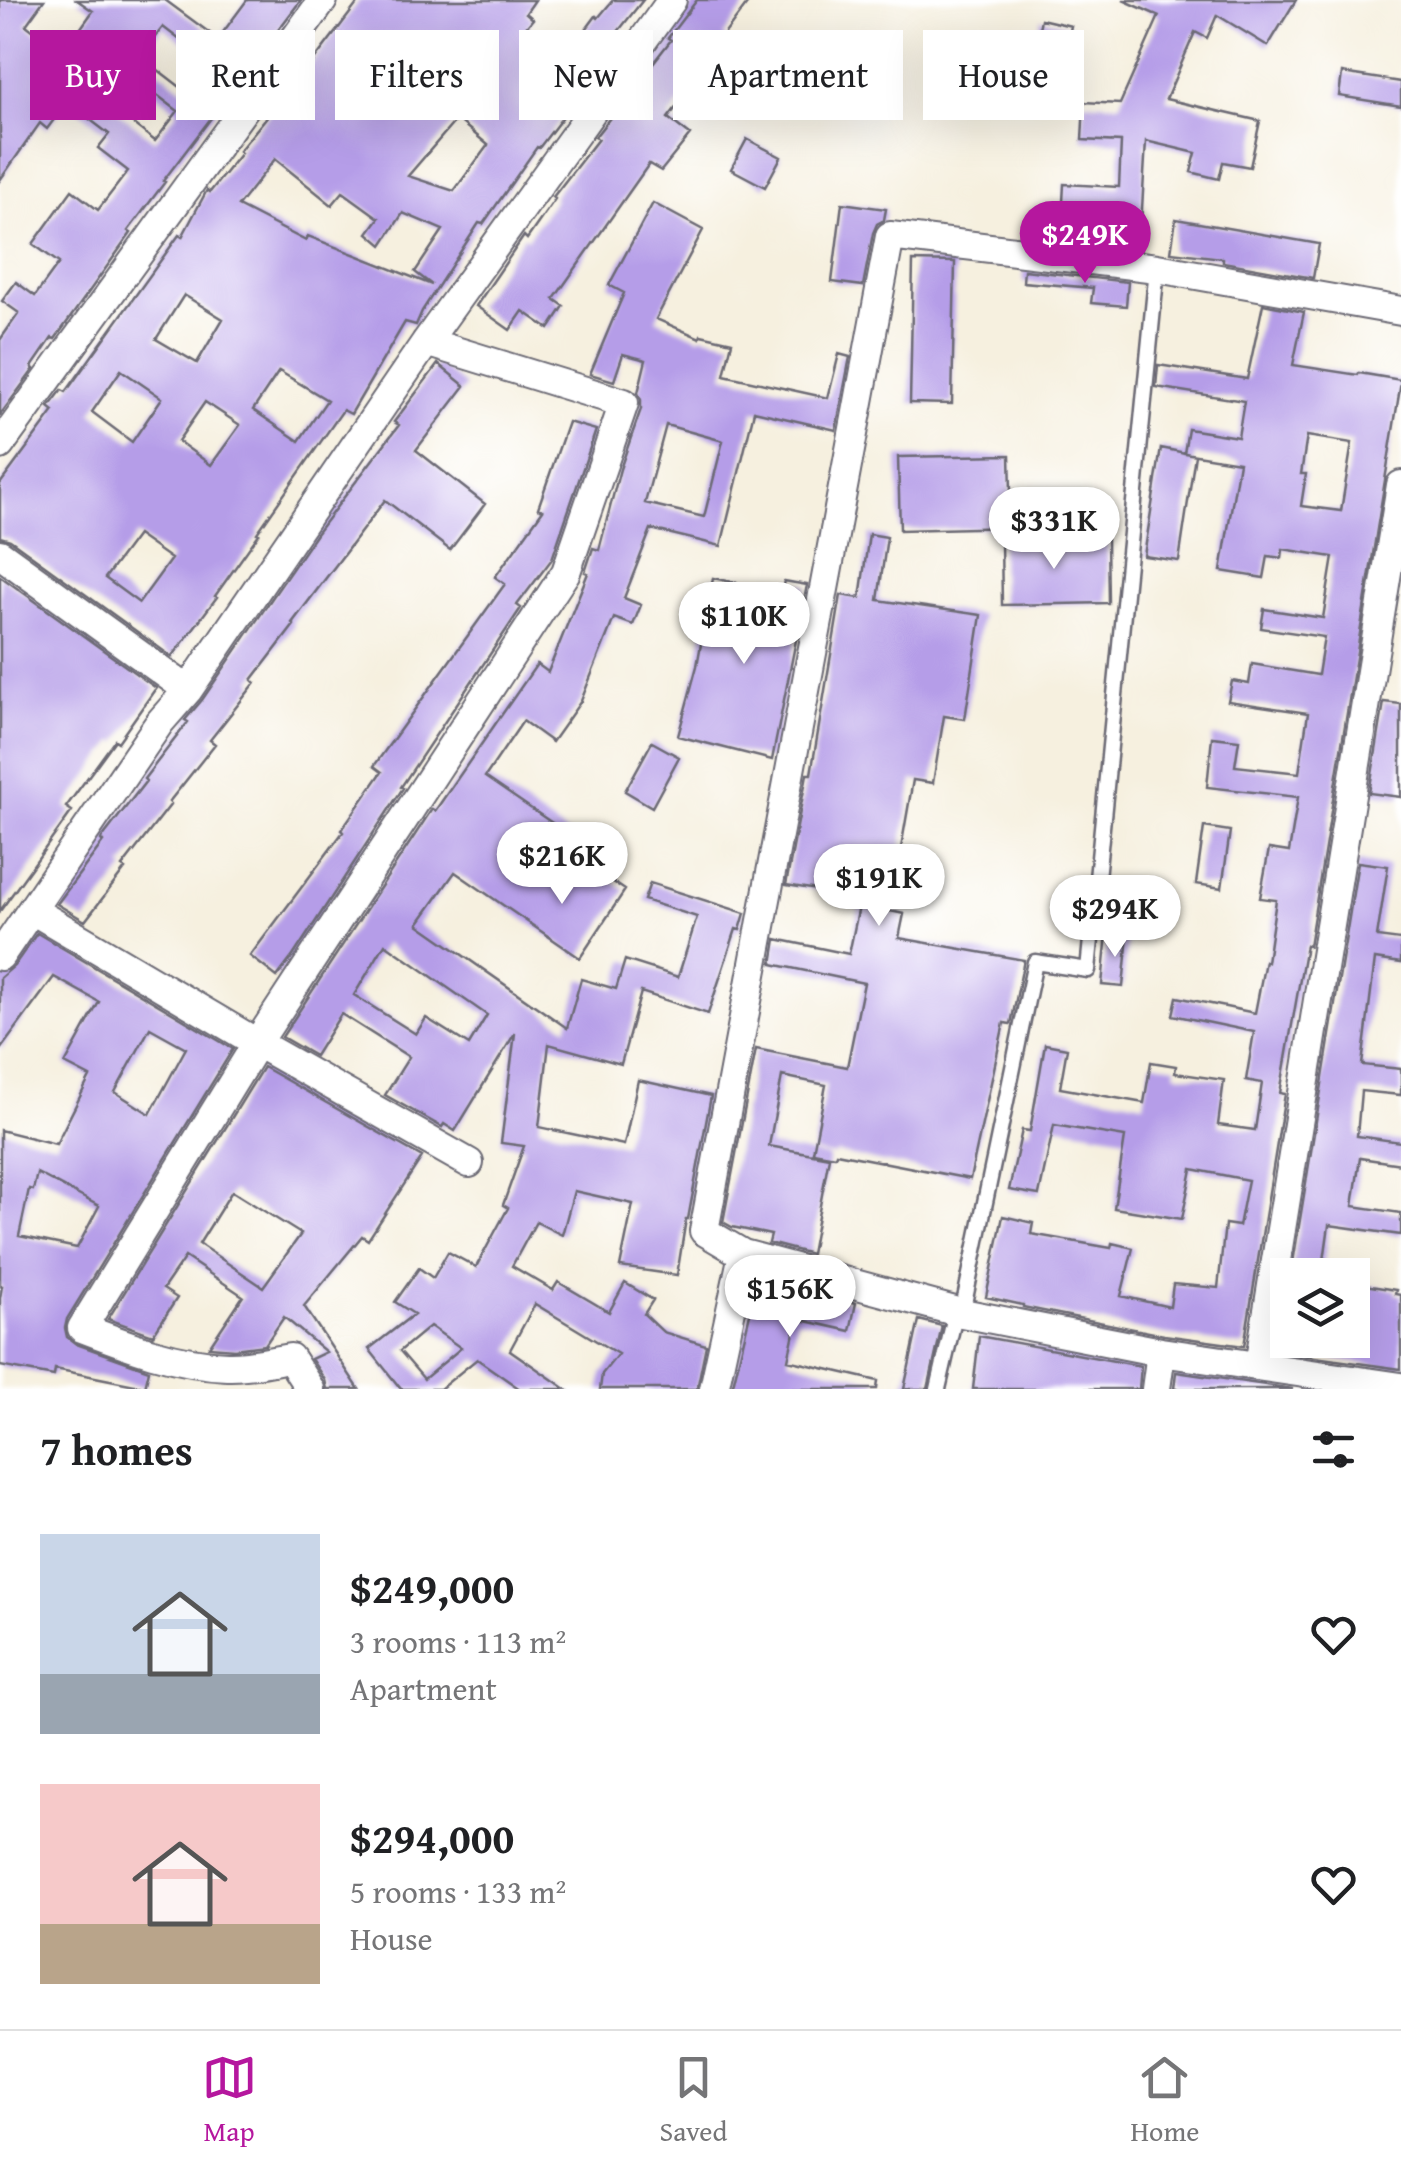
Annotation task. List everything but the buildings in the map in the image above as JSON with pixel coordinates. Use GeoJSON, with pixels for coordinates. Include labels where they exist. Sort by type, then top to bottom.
{"type":"FeatureCollection","features":[{"type":"Feature","properties":{"kind":"street"},"geometry":{"type":"LineString","coordinates":[[0,445],[323,0]]}},
{"type":"Feature","properties":{"kind":"street"},"geometry":{"type":"LineString","coordinates":[[0,956],[426,342],[672,0]]}},
{"type":"Feature","properties":{"kind":"street"},"geometry":{"type":"LineString","coordinates":[[1401,311],[1157,268],[890,236],[704,1231],[742,1254],[959,1312],[1161,1352],[1401,1387]]}},
{"type":"Feature","properties":{"kind":"street"},"geometry":{"type":"LineString","coordinates":[[310,1389],[290,1358],[230,1366],[176,1360],[82,1328],[257,1043],[566,572],[624,403],[426,342]]}},
{"type":"Feature","properties":{"kind":"street"},"geometry":{"type":"LineString","coordinates":[[1259,1366],[1401,484]]}},
{"type":"Feature","properties":{"kind":"street"},"geometry":{"type":"LineString","coordinates":[[0,554],[188,690]]}},
{"type":"Feature","properties":{"kind":"street"},"geometry":{"type":"LineString","coordinates":[[32,910],[468,1163]]}},
{"type":"Feature","properties":{"kind":"street"},"geometry":{"type":"LineString","coordinates":[[714,1389],[742,1254]]}},
{"type":"Feature","properties":{"kind":"street"},"geometry":{"type":"LineString","coordinates":[[1156,1389],[1161,1352]]}},
{"type":"Feature","properties":{"kind":"lane"},"geometry":{"type":"LineString","coordinates":[[938,1389],[959,1312],[1035,962],[1088,970],[1157,268]]}}]}
